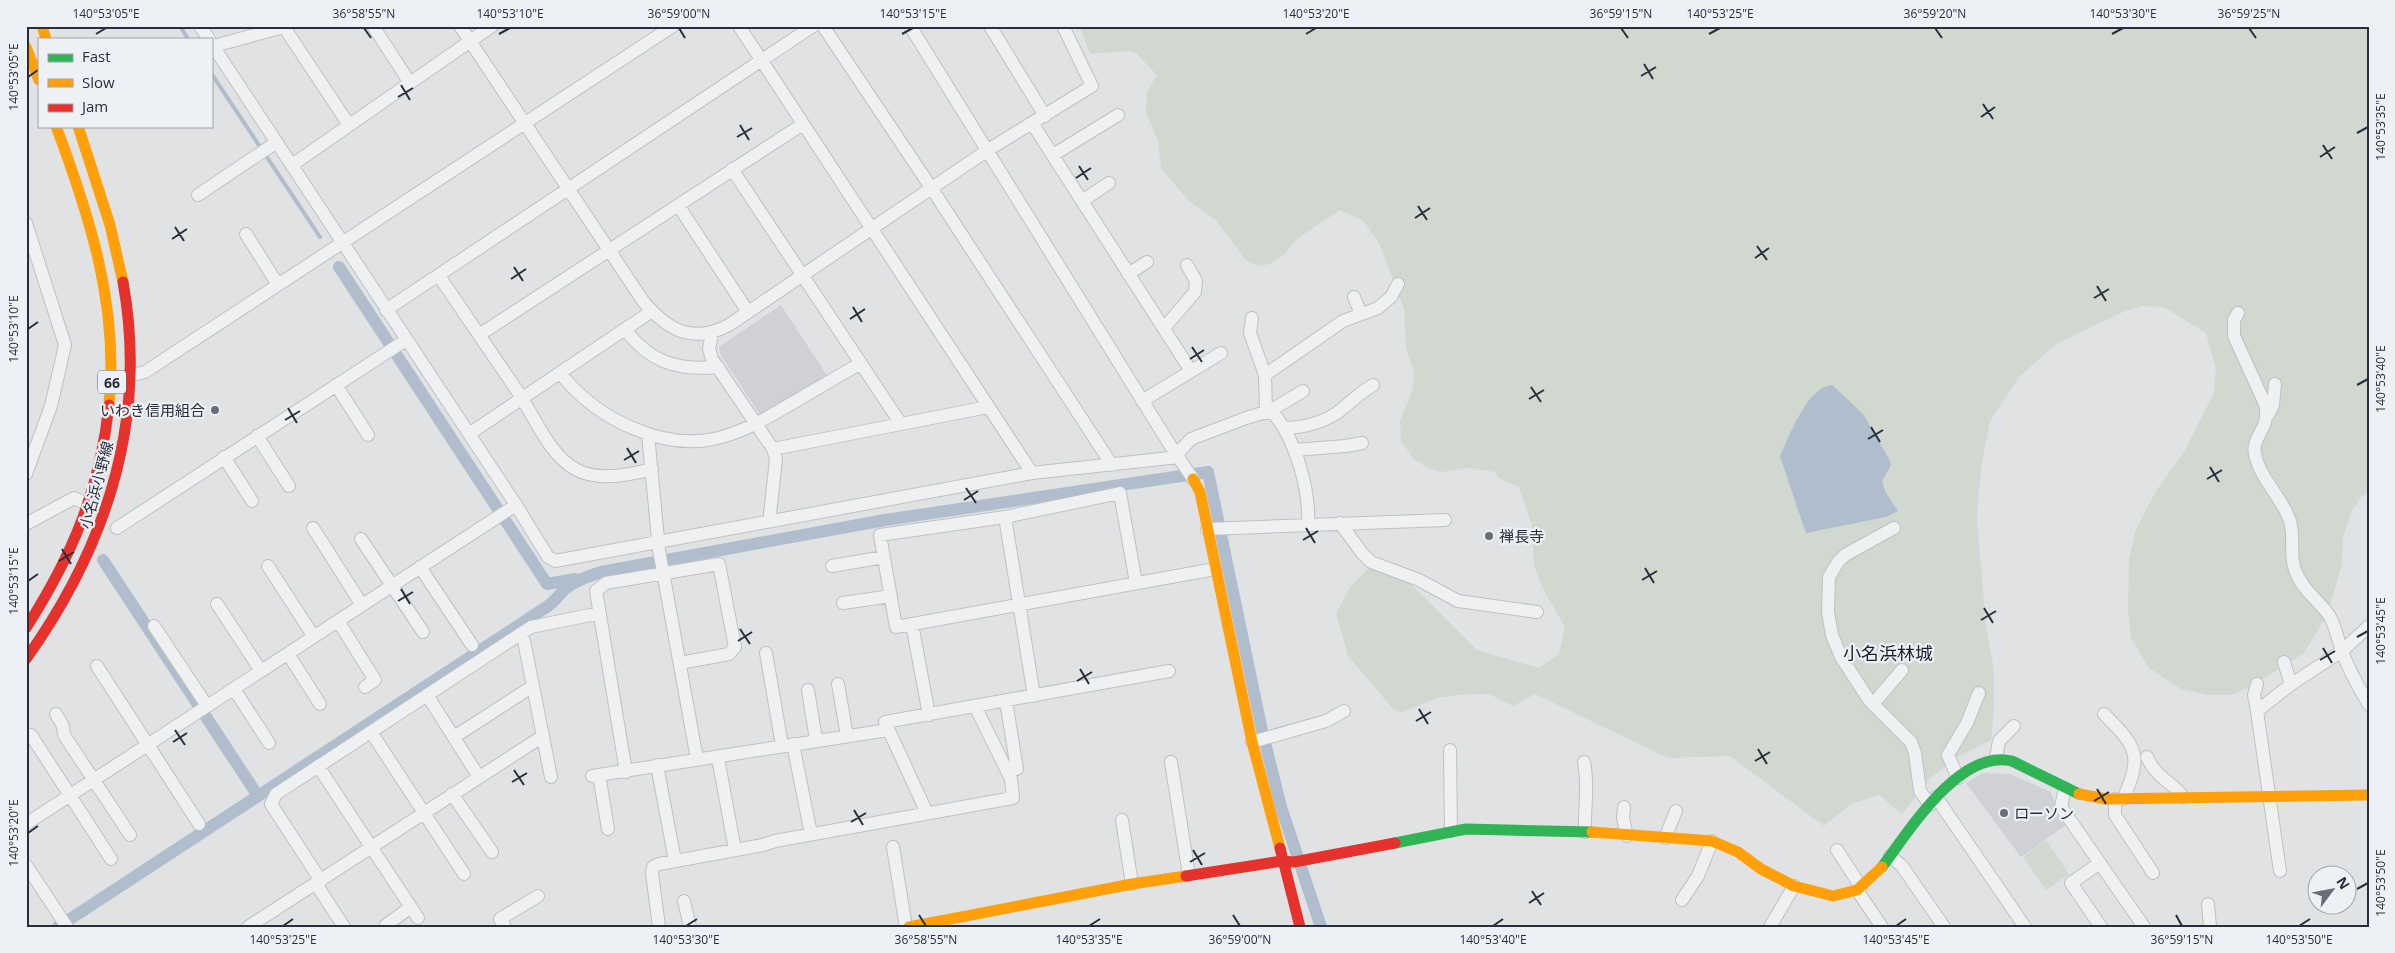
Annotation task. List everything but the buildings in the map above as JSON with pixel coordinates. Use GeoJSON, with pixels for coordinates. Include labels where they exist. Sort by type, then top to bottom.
{"type":"FeatureCollection","features":[{"type":"Feature","properties":{"kind":"street"},"geometry":{"type":"LineString","coordinates":[[42,26],[46,38]]}},
{"type":"Feature","properties":{"kind":"street"},"geometry":{"type":"LineString","coordinates":[[200,26],[208,38]]}},
{"type":"Feature","properties":{"kind":"street"},"geometry":{"type":"LineString","coordinates":[[373,26],[410,83]]}},
{"type":"Feature","properties":{"kind":"street"},"geometry":{"type":"LineString","coordinates":[[460,26],[657,318],[672,328],[693,334],[712,334],[748,312],[988,150],[1092,86],[1063,26]]}},
{"type":"Feature","properties":{"kind":"street"},"geometry":{"type":"LineString","coordinates":[[292,165],[492,26]]}},
{"type":"Feature","properties":{"kind":"street"},"geometry":{"type":"LineString","coordinates":[[112,378],[145,372],[673,26]]}},
{"type":"Feature","properties":{"kind":"street"},"geometry":{"type":"LineString","coordinates":[[739,26],[871,230],[1032,472]]}},
{"type":"Feature","properties":{"kind":"street"},"geometry":{"type":"LineString","coordinates":[[386,310],[762,62],[813,26]]}},
{"type":"Feature","properties":{"kind":"street"},"geometry":{"type":"LineString","coordinates":[[823,26],[1112,465]]}},
{"type":"Feature","properties":{"kind":"street"},"geometry":{"type":"LineString","coordinates":[[910,26],[1142,401],[1194,479],[1200,492],[1252,742],[1300,927]]}},
{"type":"Feature","properties":{"kind":"street"},"geometry":{"type":"LineString","coordinates":[[990,26],[1045,116]]}},
{"type":"Feature","properties":{"kind":"street"},"geometry":{"type":"LineString","coordinates":[[212,43],[285,27],[349,125]]}},
{"type":"Feature","properties":{"kind":"street"},"geometry":{"type":"LineString","coordinates":[[212,44],[386,310],[404,342],[469,434],[548,557],[555,560],[659,546],[771,521],[1032,472],[1181,459]]}},
{"type":"Feature","properties":{"kind":"street"},"geometry":{"type":"LineString","coordinates":[[26,48],[38,78]]}},
{"type":"Feature","properties":{"kind":"street"},"geometry":{"type":"LineString","coordinates":[[1053,155],[1118,115]]}},
{"type":"Feature","properties":{"kind":"street"},"geometry":{"type":"LineString","coordinates":[[1032,123],[1191,371]]}},
{"type":"Feature","properties":{"kind":"street"},"geometry":{"type":"LineString","coordinates":[[479,334],[803,124]]}},
{"type":"Feature","properties":{"kind":"street","name":"小名浜小野線"},"geometry":{"type":"LineString","coordinates":[[26,628],[66,563],[89,505],[105,449],[112,378],[110,322],[95,240],[57,128]]}},
{"type":"Feature","properties":{"kind":"street","name":"小名浜小野線"},"geometry":{"type":"LineString","coordinates":[[26,659],[48,629],[80,576],[107,512],[118,472],[131,376],[131,329],[122,270],[106,207],[79,128]]}},
{"type":"Feature","properties":{"kind":"street"},"geometry":{"type":"LineString","coordinates":[[198,195],[277,142]]}},
{"type":"Feature","properties":{"kind":"street"},"geometry":{"type":"LineString","coordinates":[[732,169],[901,424]]}},
{"type":"Feature","properties":{"kind":"street"},"geometry":{"type":"LineString","coordinates":[[1082,201],[1109,183]]}},
{"type":"Feature","properties":{"kind":"street"},"geometry":{"type":"LineString","coordinates":[[678,205],[748,312]]}},
{"type":"Feature","properties":{"kind":"street"},"geometry":{"type":"LineString","coordinates":[[26,223],[65,345],[51,406],[26,474]]}},
{"type":"Feature","properties":{"kind":"street"},"geometry":{"type":"LineString","coordinates":[[246,234],[278,285]]}},
{"type":"Feature","properties":{"kind":"street"},"geometry":{"type":"LineString","coordinates":[[1128,274],[1147,262]]}},
{"type":"Feature","properties":{"kind":"street"},"geometry":{"type":"LineString","coordinates":[[1164,328],[1195,292],[1196,281],[1187,265]]}},
{"type":"Feature","properties":{"kind":"street"},"geometry":{"type":"LineString","coordinates":[[439,276],[557,452],[568,464],[579,471],[599,475],[618,475],[652,469]]}},
{"type":"Feature","properties":{"kind":"street"},"geometry":{"type":"LineString","coordinates":[[1264,374],[1343,322],[1373,311],[1386,303],[1398,284]]}},
{"type":"Feature","properties":{"kind":"street"},"geometry":{"type":"LineString","coordinates":[[1354,296],[1361,314]]}},
{"type":"Feature","properties":{"kind":"street"},"geometry":{"type":"LineString","coordinates":[[469,434],[652,311]]}},
{"type":"Feature","properties":{"kind":"street"},"geometry":{"type":"LineString","coordinates":[[2238,313],[2234,320],[2234,336],[2266,404],[2268,415]]}},
{"type":"Feature","properties":{"kind":"street"},"geometry":{"type":"LineString","coordinates":[[1252,318],[1250,334],[1264,374],[1267,412]]}},
{"type":"Feature","properties":{"kind":"street"},"geometry":{"type":"LineString","coordinates":[[625,329],[643,350],[661,361],[694,368],[718,367]]}},
{"type":"Feature","properties":{"kind":"street"},"geometry":{"type":"LineString","coordinates":[[712,334],[708,349],[773,449],[776,459],[770,514],[771,521]]}},
{"type":"Feature","properties":{"kind":"street"},"geometry":{"type":"LineString","coordinates":[[117,528],[404,342]]}},
{"type":"Feature","properties":{"kind":"street"},"geometry":{"type":"LineString","coordinates":[[1142,401],[1220,353]]}},
{"type":"Feature","properties":{"kind":"street"},"geometry":{"type":"LineString","coordinates":[[560,373],[567,382],[606,416],[648,434],[683,441],[706,441],[744,430],[756,424],[861,363]]}},
{"type":"Feature","properties":{"kind":"street"},"geometry":{"type":"LineString","coordinates":[[2275,384],[2273,405],[2265,426],[2255,444],[2254,452],[2257,464],[2290,521],[2294,569],[2301,582],[2329,616],[2338,634],[2342,651],[2369,705]]}},
{"type":"Feature","properties":{"kind":"street"},"geometry":{"type":"LineString","coordinates":[[336,385],[368,435]]}},
{"type":"Feature","properties":{"kind":"street"},"geometry":{"type":"LineString","coordinates":[[1284,428],[1298,428],[1331,416],[1359,393],[1373,386]]}},
{"type":"Feature","properties":{"kind":"street"},"geometry":{"type":"LineString","coordinates":[[1181,459],[1191,439],[1267,412],[1303,391]]}},
{"type":"Feature","properties":{"kind":"street"},"geometry":{"type":"LineString","coordinates":[[773,449],[988,407]]}},
{"type":"Feature","properties":{"kind":"street"},"geometry":{"type":"LineString","coordinates":[[1267,412],[1274,414],[1284,428],[1294,450],[1308,506],[1308,524]]}},
{"type":"Feature","properties":{"kind":"street"},"geometry":{"type":"LineString","coordinates":[[648,434],[659,546],[697,759]]}},
{"type":"Feature","properties":{"kind":"street"},"geometry":{"type":"LineString","coordinates":[[257,436],[289,486]]}},
{"type":"Feature","properties":{"kind":"street"},"geometry":{"type":"LineString","coordinates":[[1294,450],[1362,443]]}},
{"type":"Feature","properties":{"kind":"street"},"geometry":{"type":"LineString","coordinates":[[224,457],[252,501]]}},
{"type":"Feature","properties":{"kind":"street"},"geometry":{"type":"LineString","coordinates":[[1136,583],[1120,493],[1005,517],[880,535],[896,627],[1215,569]]}},
{"type":"Feature","properties":{"kind":"street"},"geometry":{"type":"LineString","coordinates":[[26,524],[74,498],[89,505]]}},
{"type":"Feature","properties":{"kind":"street"},"geometry":{"type":"LineString","coordinates":[[26,824],[516,505]]}},
{"type":"Feature","properties":{"kind":"street"},"geometry":{"type":"LineString","coordinates":[[1005,517],[1034,696]]}},
{"type":"Feature","properties":{"kind":"street"},"geometry":{"type":"LineString","coordinates":[[1207,529],[1445,520]]}},
{"type":"Feature","properties":{"kind":"street"},"geometry":{"type":"LineString","coordinates":[[1340,523],[1362,554],[1372,562],[1419,580],[1458,601],[1537,612]]}},
{"type":"Feature","properties":{"kind":"street"},"geometry":{"type":"LineString","coordinates":[[313,528],[362,605]]}},
{"type":"Feature","properties":{"kind":"street"},"geometry":{"type":"LineString","coordinates":[[1894,528],[1845,555],[1832,570],[1829,577],[1828,612],[1832,636],[1840,657],[1873,704],[1898,726],[1910,742],[1915,753],[1920,791],[1933,801],[2025,927]]}},
{"type":"Feature","properties":{"kind":"street"},"geometry":{"type":"LineString","coordinates":[[361,539],[423,632]]}},
{"type":"Feature","properties":{"kind":"street"},"geometry":{"type":"LineString","coordinates":[[832,566],[884,557]]}},
{"type":"Feature","properties":{"kind":"street"},"geometry":{"type":"LineString","coordinates":[[626,772],[596,591],[606,583],[663,570],[719,564],[735,647],[729,654],[680,663]]}},
{"type":"Feature","properties":{"kind":"street"},"geometry":{"type":"LineString","coordinates":[[268,566],[314,637]]}},
{"type":"Feature","properties":{"kind":"street"},"geometry":{"type":"LineString","coordinates":[[420,567],[472,645]]}},
{"type":"Feature","properties":{"kind":"street"},"geometry":{"type":"LineString","coordinates":[[843,603],[891,596]]}},
{"type":"Feature","properties":{"kind":"street"},"geometry":{"type":"LineString","coordinates":[[217,604],[261,671]]}},
{"type":"Feature","properties":{"kind":"street"},"geometry":{"type":"LineString","coordinates":[[344,927],[271,804],[276,794],[531,627],[600,613]]}},
{"type":"Feature","properties":{"kind":"street"},"geometry":{"type":"LineString","coordinates":[[338,621],[375,680],[366,686]]}},
{"type":"Feature","properties":{"kind":"street"},"geometry":{"type":"LineString","coordinates":[[912,624],[928,715]]}},
{"type":"Feature","properties":{"kind":"street"},"geometry":{"type":"LineString","coordinates":[[154,626],[208,706]]}},
{"type":"Feature","properties":{"kind":"street"},"geometry":{"type":"LineString","coordinates":[[2258,712],[2291,685],[2342,651],[2369,626]]}},
{"type":"Feature","properties":{"kind":"street"},"geometry":{"type":"LineString","coordinates":[[520,634],[524,641],[551,777]]}},
{"type":"Feature","properties":{"kind":"street"},"geometry":{"type":"LineString","coordinates":[[766,653],[811,834]]}},
{"type":"Feature","properties":{"kind":"street"},"geometry":{"type":"LineString","coordinates":[[288,654],[320,704]]}},
{"type":"Feature","properties":{"kind":"street"},"geometry":{"type":"LineString","coordinates":[[2284,662],[2291,685]]}},
{"type":"Feature","properties":{"kind":"street"},"geometry":{"type":"LineString","coordinates":[[97,666],[199,824]]}},
{"type":"Feature","properties":{"kind":"street"},"geometry":{"type":"LineString","coordinates":[[1873,704],[1902,670]]}},
{"type":"Feature","properties":{"kind":"street"},"geometry":{"type":"LineString","coordinates":[[926,813],[885,722],[1169,671]]}},
{"type":"Feature","properties":{"kind":"street"},"geometry":{"type":"LineString","coordinates":[[838,684],[847,736]]}},
{"type":"Feature","properties":{"kind":"street"},"geometry":{"type":"LineString","coordinates":[[2258,684],[2254,695],[2280,871]]}},
{"type":"Feature","properties":{"kind":"street"},"geometry":{"type":"LineString","coordinates":[[454,737],[533,686]]}},
{"type":"Feature","properties":{"kind":"street"},"geometry":{"type":"LineString","coordinates":[[234,689],[269,743]]}},
{"type":"Feature","properties":{"kind":"street"},"geometry":{"type":"LineString","coordinates":[[808,690],[816,740]]}},
{"type":"Feature","properties":{"kind":"street"},"geometry":{"type":"LineString","coordinates":[[1958,778],[1948,755],[1967,722],[1979,693]]}},
{"type":"Feature","properties":{"kind":"street"},"geometry":{"type":"LineString","coordinates":[[427,695],[479,777]]}},
{"type":"Feature","properties":{"kind":"street"},"geometry":{"type":"LineString","coordinates":[[1006,701],[1017,769]]}},
{"type":"Feature","properties":{"kind":"street"},"geometry":{"type":"LineString","coordinates":[[659,927],[652,873],[653,867],[659,864],[811,834],[1013,798],[1011,779],[975,706]]}},
{"type":"Feature","properties":{"kind":"street"},"geometry":{"type":"LineString","coordinates":[[1252,742],[1326,721],[1344,711]]}},
{"type":"Feature","properties":{"kind":"street"},"geometry":{"type":"LineString","coordinates":[[56,714],[63,726],[64,735],[130,835]]}},
{"type":"Feature","properties":{"kind":"street"},"geometry":{"type":"LineString","coordinates":[[2104,714],[2118,728],[2136,759],[2135,771],[2119,799],[2115,815],[2153,873]]}},
{"type":"Feature","properties":{"kind":"street"},"geometry":{"type":"LineString","coordinates":[[1996,758],[1999,742],[2014,726]]}},
{"type":"Feature","properties":{"kind":"street"},"geometry":{"type":"LineString","coordinates":[[608,829],[596,776],[888,730]]}},
{"type":"Feature","properties":{"kind":"street"},"geometry":{"type":"LineString","coordinates":[[371,732],[464,874]]}},
{"type":"Feature","properties":{"kind":"street"},"geometry":{"type":"LineString","coordinates":[[32,735],[69,796],[111,859]]}},
{"type":"Feature","properties":{"kind":"street"},"geometry":{"type":"LineString","coordinates":[[248,927],[543,736]]}},
{"type":"Feature","properties":{"kind":"street"},"geometry":{"type":"LineString","coordinates":[[1450,750],[1451,831]]}},
{"type":"Feature","properties":{"kind":"street"},"geometry":{"type":"LineString","coordinates":[[2147,757],[2158,775],[2181,792],[2183,798]]}},
{"type":"Feature","properties":{"kind":"street"},"geometry":{"type":"LineString","coordinates":[[718,758],[735,850]]}},
{"type":"Feature","properties":{"kind":"street"},"geometry":{"type":"LineString","coordinates":[[893,846],[908,927],[1132,884],[1282,861],[1300,861],[1451,831],[1480,828],[1585,832],[1712,841],[1732,849],[1761,869],[1794,886],[1833,896],[1847,894],[1859,888],[1877,873],[1933,801],[1972,767],[1996,758],[2023,765],[2079,794],[2119,799],[2369,795]]}},
{"type":"Feature","properties":{"kind":"street"},"geometry":{"type":"LineString","coordinates":[[1172,762],[1189,875]]}},
{"type":"Feature","properties":{"kind":"street"},"geometry":{"type":"LineString","coordinates":[[1584,762],[1587,777],[1585,832]]}},
{"type":"Feature","properties":{"kind":"street"},"geometry":{"type":"LineString","coordinates":[[657,765],[675,861]]}},
{"type":"Feature","properties":{"kind":"street"},"geometry":{"type":"LineString","coordinates":[[318,766],[418,918]]}},
{"type":"Feature","properties":{"kind":"street"},"geometry":{"type":"LineString","coordinates":[[2065,788],[2061,807],[2144,927]]}},
{"type":"Feature","properties":{"kind":"street"},"geometry":{"type":"LineString","coordinates":[[452,794],[492,852]]}},
{"type":"Feature","properties":{"kind":"street"},"geometry":{"type":"LineString","coordinates":[[1624,807],[1623,818],[1627,836]]}},
{"type":"Feature","properties":{"kind":"street"},"geometry":{"type":"LineString","coordinates":[[1666,838],[1676,811]]}},
{"type":"Feature","properties":{"kind":"street"},"geometry":{"type":"LineString","coordinates":[[1122,820],[1132,884]]}},
{"type":"Feature","properties":{"kind":"street"},"geometry":{"type":"LineString","coordinates":[[1682,900],[1698,876],[1712,841]]}},
{"type":"Feature","properties":{"kind":"street"},"geometry":{"type":"LineString","coordinates":[[1837,850],[1882,927]]}},
{"type":"Feature","properties":{"kind":"street"},"geometry":{"type":"LineString","coordinates":[[1890,856],[1902,866],[1944,927]]}},
{"type":"Feature","properties":{"kind":"street"},"geometry":{"type":"LineString","coordinates":[[2100,863],[2071,883],[2101,927]]}},
{"type":"Feature","properties":{"kind":"street"},"geometry":{"type":"LineString","coordinates":[[26,865],[65,924]]}},
{"type":"Feature","properties":{"kind":"street"},"geometry":{"type":"LineString","coordinates":[[1773,925],[1794,886]]}},
{"type":"Feature","properties":{"kind":"street"},"geometry":{"type":"LineString","coordinates":[[505,927],[500,919],[538,896]]}},
{"type":"Feature","properties":{"kind":"street"},"geometry":{"type":"LineString","coordinates":[[684,901],[690,927]]}},
{"type":"Feature","properties":{"kind":"street"},"geometry":{"type":"LineString","coordinates":[[2208,904],[2210,927]]}},
{"type":"Feature","properties":{"kind":"street"},"geometry":{"type":"LineString","coordinates":[[386,925],[411,907]]}},
{"type":"Feature","properties":{"kind":"shaded area"},"geometry":{"type":"Polygon","coordinates":[[[1080,26],[2369,26],[2369,491],[2361,497],[2351,512],[2343,538],[2342,564],[2324,620],[2304,653],[2252,686],[2231,695],[2208,695],[2181,689],[2149,668],[2131,638],[2128,611],[2129,560],[2136,529],[2156,491],[2184,452],[2214,393],[2216,368],[2206,333],[2164,307],[2142,306],[2123,312],[2056,344],[2020,376],[1990,421],[1981,468],[1977,517],[1986,626],[1994,670],[1994,708],[1991,740],[1958,757],[1930,778],[1902,814],[1879,795],[1851,804],[1824,826],[1730,756],[1668,758],[1535,694],[1513,706],[1489,694],[1457,695],[1437,698],[1401,713],[1393,709],[1348,656],[1336,613],[1351,586],[1369,568],[1405,578],[1477,650],[1539,668],[1559,654],[1565,627],[1543,589],[1534,566],[1532,525],[1519,487],[1499,478],[1495,472],[1468,468],[1443,472],[1429,469],[1414,459],[1401,441],[1400,421],[1413,389],[1414,372],[1406,348],[1404,308],[1379,243],[1364,221],[1340,210],[1294,242],[1285,254],[1270,264],[1258,266],[1246,260],[1216,220],[1189,201],[1161,168],[1158,141],[1146,113],[1147,91],[1157,75],[1135,52],[1090,54],[1080,26]]]}},
{"type":"Feature","properties":{"kind":"shaded area"},"geometry":{"type":"Polygon","coordinates":[[[781,305],[828,377],[761,416],[720,354],[719,347],[781,305]]]}},
{"type":"Feature","properties":{"kind":"shaded area"},"geometry":{"type":"Polygon","coordinates":[[[1983,773],[2010,774],[2051,792],[2056,807],[2066,825],[2021,857],[1966,783],[1983,773]]]}},
{"type":"Feature","properties":{"kind":"shaded area"},"geometry":{"type":"Polygon","coordinates":[[[2046,840],[2069,874],[2046,890],[2023,857],[2046,840]]]}},
{"type":"Feature","properties":{"kind":"water"},"geometry":{"type":"Polygon","coordinates":[[[1832,385],[1863,414],[1889,459],[1891,465],[1882,481],[1886,493],[1898,511],[1886,517],[1806,533],[1780,456],[1800,413],[1807,403],[1823,388],[1832,385]]]}},
{"type":"Feature","properties":{"kind":"waterway"},"geometry":{"type":"LineString","coordinates":[[180,26],[187,38]]}},
{"type":"Feature","properties":{"kind":"waterway"},"geometry":{"type":"LineString","coordinates":[[212,75],[320,237]]}},
{"type":"Feature","properties":{"kind":"waterway"},"geometry":{"type":"LineString","coordinates":[[339,267],[547,584],[575,579]]}},
{"type":"Feature","properties":{"kind":"waterway"},"geometry":{"type":"LineString","coordinates":[[58,927],[548,606],[569,586],[587,577],[601,572],[885,520],[1208,472],[1262,731],[1281,807],[1321,927]]}},
{"type":"Feature","properties":{"kind":"waterway"},"geometry":{"type":"LineString","coordinates":[[103,560],[258,796]]}},
{"type":"Feature","properties":{"kind":"traffic: fast"},"geometry":{"type":"LineString","coordinates":[[1882,867],[1921,814],[1955,779],[1974,767],[1993,760],[2012,761],[2079,794]]}},
{"type":"Feature","properties":{"kind":"traffic: fast"},"geometry":{"type":"LineString","coordinates":[[1395,843],[1466,829],[1592,832]]}},
{"type":"Feature","properties":{"kind":"traffic: slow"},"geometry":{"type":"LineString","coordinates":[[42,26],[46,38]]}},
{"type":"Feature","properties":{"kind":"traffic: slow"},"geometry":{"type":"LineString","coordinates":[[26,47],[38,77]]}},
{"type":"Feature","properties":{"kind":"traffic: slow"},"geometry":{"type":"LineString","coordinates":[[57,128],[90,228],[106,298],[110,333],[109,405]]}},
{"type":"Feature","properties":{"kind":"traffic: slow"},"geometry":{"type":"LineString","coordinates":[[79,128],[110,225],[123,282]]}},
{"type":"Feature","properties":{"kind":"traffic: slow"},"geometry":{"type":"LineString","coordinates":[[1193,479],[1200,492],[1252,742],[1280,848]]}},
{"type":"Feature","properties":{"kind":"traffic: slow"},"geometry":{"type":"LineString","coordinates":[[2079,794],[2106,799],[2369,795]]}},
{"type":"Feature","properties":{"kind":"traffic: slow"},"geometry":{"type":"LineString","coordinates":[[1592,832],[1712,841],[1738,852],[1761,869],[1794,886],[1833,896],[1857,890],[1882,867]]}},
{"type":"Feature","properties":{"kind":"traffic: slow"},"geometry":{"type":"LineString","coordinates":[[909,927],[1132,884],[1186,876]]}},
{"type":"Feature","properties":{"kind":"traffic: jam"},"geometry":{"type":"LineString","coordinates":[[26,659],[54,616],[78,572],[98,527],[114,480],[124,432],[130,383],[129,333],[123,282]]}},
{"type":"Feature","properties":{"kind":"traffic: jam"},"geometry":{"type":"LineString","coordinates":[[26,628],[57,575],[81,521],[99,466],[109,405]]}},
{"type":"Feature","properties":{"kind":"traffic: jam"},"geometry":{"type":"LineString","coordinates":[[1186,876],[1282,861],[1294,862],[1395,843]]}},
{"type":"Feature","properties":{"kind":"traffic: jam"},"geometry":{"type":"LineString","coordinates":[[1280,848],[1300,927]]}},
{"type":"Feature","properties":{"kind":"place","name":"いわき信用組合"},"geometry":{"type":"Point","coordinates":[215,410]}},
{"type":"Feature","properties":{"kind":"place","name":"禅長寺"},"geometry":{"type":"Point","coordinates":[1489,536]}},
{"type":"Feature","properties":{"kind":"place","name":"ローソン"},"geometry":{"type":"Point","coordinates":[2004,813]}},
{"type":"Feature","properties":{"kind":"district","name":"小名浜林城"},"geometry":{"type":"Point","coordinates":[1888,653]}}]}
